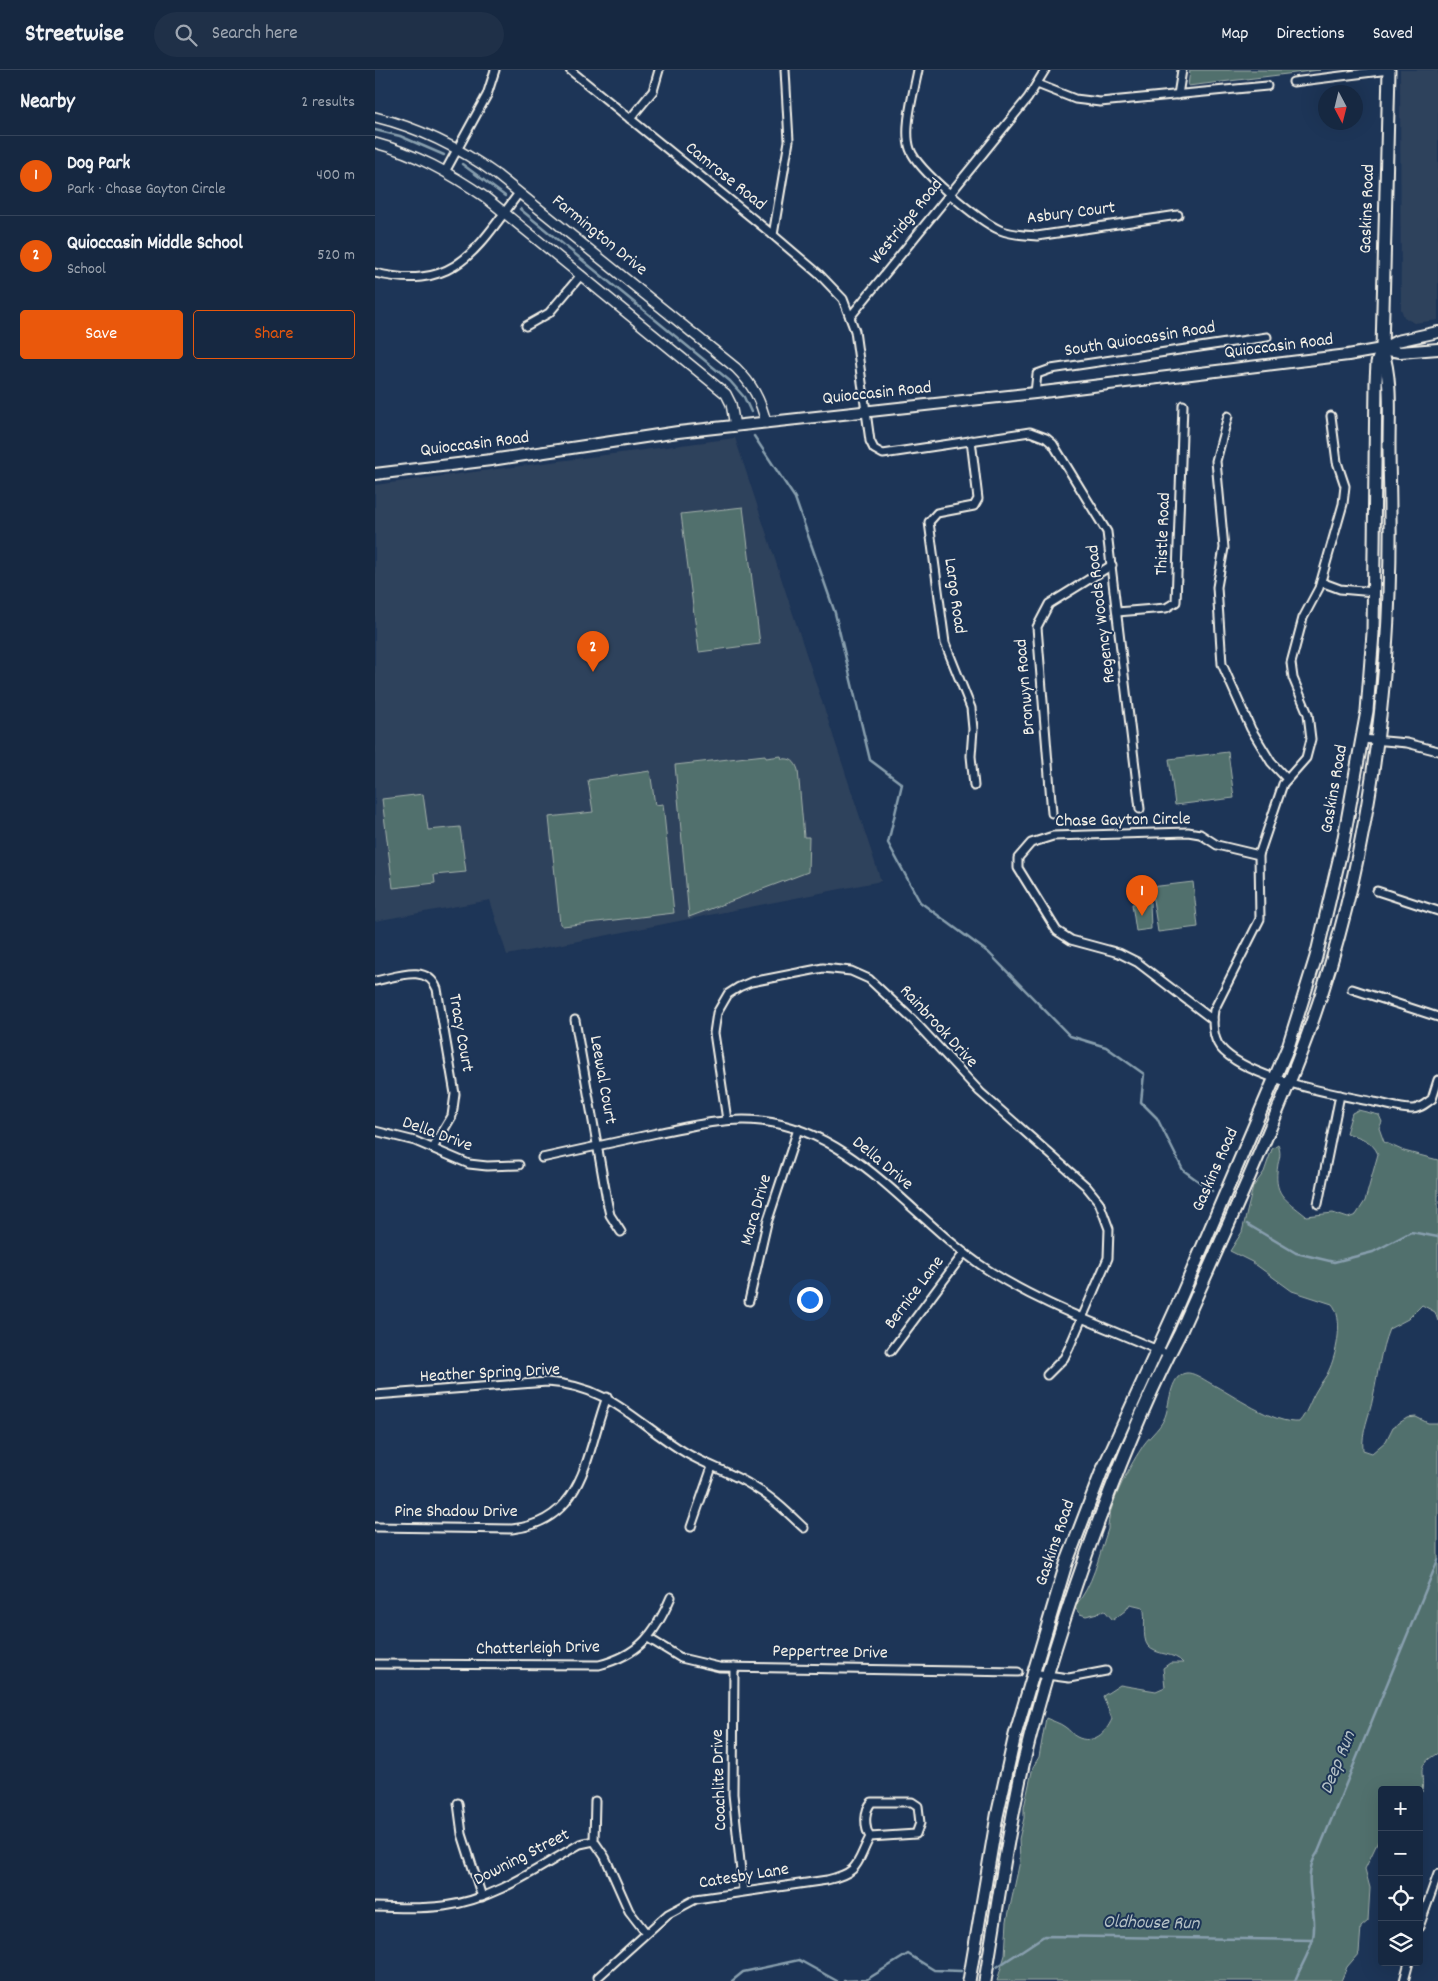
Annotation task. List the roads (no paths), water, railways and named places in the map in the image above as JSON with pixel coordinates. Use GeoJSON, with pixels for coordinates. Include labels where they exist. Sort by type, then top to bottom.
{"type":"FeatureCollection","features":[{"type":"Feature","properties":{"kind":"main road","name":"Gaskins Road"},"geometry":{"type":"LineString","coordinates":[[969,1981],[1001,1794],[1022,1706],[1074,1540],[1101,1473],[1275,1077],[1304,1000],[1343,843],[1362,739],[1371,666],[1374,592],[1376,381],[1377,363],[1382,349],[1389,70]]}},
{"type":"Feature","properties":{"kind":"main road","name":"Quioccasin Road"},"geometry":{"type":"LineString","coordinates":[[1382,349],[1397,340],[1438,332]]}},
{"type":"Feature","properties":{"kind":"main road","name":"Quioccasin Road"},"geometry":{"type":"LineString","coordinates":[[375,474],[735,426],[1035,393],[1382,349],[1409,352],[1438,348]]}},
{"type":"Feature","properties":{"kind":"main road","name":"Gaskins Road"},"geometry":{"type":"LineString","coordinates":[[985,1981],[1015,1804],[1047,1675],[1077,1579],[1128,1443],[1196,1297],[1288,1083],[1316,1008],[1341,923],[1359,847],[1377,740],[1384,677],[1390,575],[1389,372],[1382,349]]}},
{"type":"Feature","properties":{"kind":"street"},"geometry":{"type":"LineString","coordinates":[[446,170],[487,95],[495,70]]}},
{"type":"Feature","properties":{"kind":"street","name":"Camrose Road"},"geometry":{"type":"LineString","coordinates":[[570,70],[820,275],[843,299],[850,317]]}},
{"type":"Feature","properties":{"kind":"street"},"geometry":{"type":"LineString","coordinates":[[630,119],[653,91],[659,70]]}},
{"type":"Feature","properties":{"kind":"street"},"geometry":{"type":"LineString","coordinates":[[773,235],[789,142],[785,70]]}},
{"type":"Feature","properties":{"kind":"street","name":"Asbury Court"},"geometry":{"type":"LineString","coordinates":[[918,70],[908,131],[910,149],[917,163],[950,193],[1000,230],[1017,235],[1037,236],[1178,215]]}},
{"type":"Feature","properties":{"kind":"street","name":"Westridge Road"},"geometry":{"type":"LineString","coordinates":[[850,317],[1037,84],[1045,70]]}},
{"type":"Feature","properties":{"kind":"street"},"geometry":{"type":"LineString","coordinates":[[1178,95],[1182,70]]}},
{"type":"Feature","properties":{"kind":"street"},"geometry":{"type":"LineString","coordinates":[[1293,82],[1389,70]]}},
{"type":"Feature","properties":{"kind":"street"},"geometry":{"type":"LineString","coordinates":[[1037,84],[1075,99],[1100,102],[1267,86]]}},
{"type":"Feature","properties":{"kind":"street","name":"Farmington Drive"},"geometry":{"type":"LineString","coordinates":[[375,118],[416,130],[458,149],[479,162],[519,193],[736,368],[746,378],[759,398],[766,423]]}},
{"type":"Feature","properties":{"kind":"street"},"geometry":{"type":"LineString","coordinates":[[375,143],[408,153],[446,170],[505,212],[726,394],[731,404],[735,426]]}},
{"type":"Feature","properties":{"kind":"street"},"geometry":{"type":"LineString","coordinates":[[375,274],[405,279],[419,279],[441,274],[464,260],[519,193]]}},
{"type":"Feature","properties":{"kind":"street"},"geometry":{"type":"LineString","coordinates":[[526,326],[549,313],[581,275]]}},
{"type":"Feature","properties":{"kind":"street"},"geometry":{"type":"LineString","coordinates":[[850,317],[855,331],[867,411]]}},
{"type":"Feature","properties":{"kind":"street","name":"South Quiocassin Road"},"geometry":{"type":"LineString","coordinates":[[1035,393],[1037,374],[1051,369],[1267,337]]}},
{"type":"Feature","properties":{"kind":"street","name":"Thistle Road"},"geometry":{"type":"LineString","coordinates":[[1117,612],[1166,608],[1176,602],[1183,405]]}},
{"type":"Feature","properties":{"kind":"street","name":"Regency Woods Road"},"geometry":{"type":"LineString","coordinates":[[867,411],[871,446],[880,453],[1030,432],[1046,438],[1057,449],[1105,526],[1112,565],[1139,810]]}},
{"type":"Feature","properties":{"kind":"street"},"geometry":{"type":"LineString","coordinates":[[1228,416],[1216,461],[1224,548],[1217,587],[1222,664],[1251,729],[1271,762],[1287,779]]}},
{"type":"Feature","properties":{"kind":"street"},"geometry":{"type":"LineString","coordinates":[[1331,416],[1337,462],[1345,486],[1343,504],[1321,582],[1303,618],[1291,663],[1293,678],[1308,714],[1311,739],[1306,758],[1287,779],[1259,855],[1260,919],[1214,1010],[1213,1020],[1216,1038],[1220,1047],[1235,1059],[1288,1083],[1413,1109],[1432,1099],[1438,1080]]}},
{"type":"Feature","properties":{"kind":"street","name":"Largo Road"},"geometry":{"type":"LineString","coordinates":[[971,440],[978,499],[974,506],[937,513],[929,522],[945,643],[971,708],[973,728],[971,756],[974,786]]}},
{"type":"Feature","properties":{"kind":"street","name":"Bronwyn Road"},"geometry":{"type":"LineString","coordinates":[[1052,813],[1037,627],[1049,604],[1112,565]]}},
{"type":"Feature","properties":{"kind":"street"},"geometry":{"type":"LineString","coordinates":[[1321,582],[1340,590],[1374,592]]}},
{"type":"Feature","properties":{"kind":"street"},"geometry":{"type":"LineString","coordinates":[[1362,739],[1407,743],[1438,751]]}},
{"type":"Feature","properties":{"kind":"street","name":"Chase Gayton Circle"},"geometry":{"type":"LineString","coordinates":[[1213,1020],[1137,962],[1119,953],[1071,940],[1057,931],[1018,868],[1018,858],[1031,843],[1053,836],[1188,832],[1200,834],[1217,844],[1259,855]]}},
{"type":"Feature","properties":{"kind":"street"},"geometry":{"type":"LineString","coordinates":[[1377,891],[1438,911]]}},
{"type":"Feature","properties":{"kind":"street","name":"Rainbrook Drive"},"geometry":{"type":"LineString","coordinates":[[727,1120],[714,1033],[717,1013],[728,994],[739,986],[751,982],[823,968],[851,971],[869,979],[915,1021],[980,1092],[1086,1186],[1099,1202],[1109,1229],[1109,1252],[1102,1275],[1064,1358],[1047,1375]]}},
{"type":"Feature","properties":{"kind":"street","name":"Tracy Court"},"geometry":{"type":"LineString","coordinates":[[375,982],[421,973],[432,978],[437,988],[455,1094],[451,1116],[433,1148]]}},
{"type":"Feature","properties":{"kind":"street"},"geometry":{"type":"LineString","coordinates":[[1352,989],[1438,1017]]}},
{"type":"Feature","properties":{"kind":"street","name":"Leewal Court"},"geometry":{"type":"LineString","coordinates":[[575,1020],[610,1215],[621,1232]]}},
{"type":"Feature","properties":{"kind":"street"},"geometry":{"type":"LineString","coordinates":[[1318,1204],[1340,1095]]}},
{"type":"Feature","properties":{"kind":"street","name":"Della Drive"},"geometry":{"type":"LineString","coordinates":[[542,1158],[727,1120],[761,1121],[797,1129],[830,1142],[849,1155],[964,1253],[1012,1285],[1169,1355]]}},
{"type":"Feature","properties":{"kind":"street","name":"Mara Drive"},"geometry":{"type":"LineString","coordinates":[[749,1300],[767,1223],[797,1129]]}},
{"type":"Feature","properties":{"kind":"street","name":"Della Drive"},"geometry":{"type":"LineString","coordinates":[[375,1131],[433,1148],[469,1164],[487,1166],[519,1165]]}},
{"type":"Feature","properties":{"kind":"street","name":"Bernice Lane"},"geometry":{"type":"LineString","coordinates":[[891,1351],[964,1253]]}},
{"type":"Feature","properties":{"kind":"street","name":"Heather Spring Drive"},"geometry":{"type":"LineString","coordinates":[[375,1395],[547,1382],[578,1386],[607,1397],[687,1454],[754,1486],[804,1528]]}},
{"type":"Feature","properties":{"kind":"street","name":"Pine Shadow Drive"},"geometry":{"type":"LineString","coordinates":[[375,1526],[512,1529],[532,1526],[548,1518],[562,1508],[575,1492],[607,1397]]}},
{"type":"Feature","properties":{"kind":"street"},"geometry":{"type":"LineString","coordinates":[[691,1527],[712,1466]]}},
{"type":"Feature","properties":{"kind":"street","name":"Chatterleigh Drive"},"geometry":{"type":"LineString","coordinates":[[375,1664],[599,1665],[629,1654],[648,1638],[671,1598]]}},
{"type":"Feature","properties":{"kind":"street","name":"Peppertree Drive"},"geometry":{"type":"LineString","coordinates":[[648,1638],[667,1651],[691,1662],[734,1668],[1018,1672]]}},
{"type":"Feature","properties":{"kind":"street","name":"Coachlite Drive"},"geometry":{"type":"LineString","coordinates":[[734,1668],[733,1794],[743,1890]]}},
{"type":"Feature","properties":{"kind":"street"},"geometry":{"type":"LineString","coordinates":[[1033,1673],[1069,1678],[1106,1671]]}},
{"type":"Feature","properties":{"kind":"street"},"geometry":{"type":"LineString","coordinates":[[880,1800],[912,1802],[918,1806],[920,1823],[916,1834],[870,1837],[866,1826],[867,1808],[872,1802],[880,1800]]}},
{"type":"Feature","properties":{"kind":"street"},"geometry":{"type":"LineString","coordinates":[[595,1801],[594,1841],[605,1857],[629,1911],[646,1933]]}},
{"type":"Feature","properties":{"kind":"street"},"geometry":{"type":"LineString","coordinates":[[458,1803],[462,1834],[482,1897]]}},
{"type":"Feature","properties":{"kind":"street","name":"Catesby Lane"},"geometry":{"type":"LineString","coordinates":[[598,1977],[667,1914],[685,1903],[708,1895],[842,1877],[853,1870],[861,1859],[870,1837]]}},
{"type":"Feature","properties":{"kind":"street","name":"Downing Street"},"geometry":{"type":"LineString","coordinates":[[375,1907],[446,1906],[482,1897],[506,1886],[581,1844],[594,1841]]}},
{"type":"Feature","properties":{"kind":"street"},"geometry":{"type":"LineString","coordinates":[[1421,1921],[1437,1879]]}},
{"type":"Feature","properties":{"kind":"street"},"geometry":{"type":"LineString","coordinates":[[1404,1981],[1408,1966]]}},
{"type":"Feature","properties":{"kind":"waterway"},"geometry":{"type":"LineString","coordinates":[[375,130],[400,136],[444,155]]}},
{"type":"Feature","properties":{"kind":"waterway"},"geometry":{"type":"LineString","coordinates":[[462,164],[505,196]]}},
{"type":"Feature","properties":{"kind":"waterway"},"geometry":{"type":"LineString","coordinates":[[520,209],[730,381],[744,397],[751,412]]}},
{"type":"Feature","properties":{"kind":"waterway"},"geometry":{"type":"LineString","coordinates":[[754,436],[795,498],[835,613],[870,760],[902,784],[888,843],[920,902],[989,953],[1070,1036],[1106,1047],[1144,1074],[1141,1102],[1157,1118],[1183,1170],[1212,1191]]}},
{"type":"Feature","properties":{"kind":"waterway"},"geometry":{"type":"LineString","coordinates":[[1247,1224],[1296,1253],[1334,1262],[1373,1252],[1411,1232],[1438,1237]]}},
{"type":"Feature","properties":{"kind":"waterway","name":"Deep Run"},"geometry":{"type":"LineString","coordinates":[[1295,1981],[1313,1938],[1314,1916],[1310,1883],[1310,1872],[1313,1862],[1438,1560]]}},
{"type":"Feature","properties":{"kind":"waterway","name":"Oldhouse Run"},"geometry":{"type":"LineString","coordinates":[[997,1967],[1044,1936],[1313,1940]]}},
{"type":"Feature","properties":{"kind":"waterway","name":"Oldhouse Run"},"geometry":{"type":"LineString","coordinates":[[844,1981],[866,1980],[908,1954],[934,1970],[961,1971]]}},
{"type":"Feature","properties":{"kind":"waterway","name":"Oldhouse Run"},"geometry":{"type":"LineString","coordinates":[[732,1981],[743,1972],[799,1960],[837,1981]]}},
{"type":"Feature","properties":{"kind":"place","name":"Quioccasin Middle School"},"geometry":{"type":"Point","coordinates":[593,672]}},
{"type":"Feature","properties":{"kind":"place","name":"Dog Park"},"geometry":{"type":"Point","coordinates":[1142,916]}}]}
